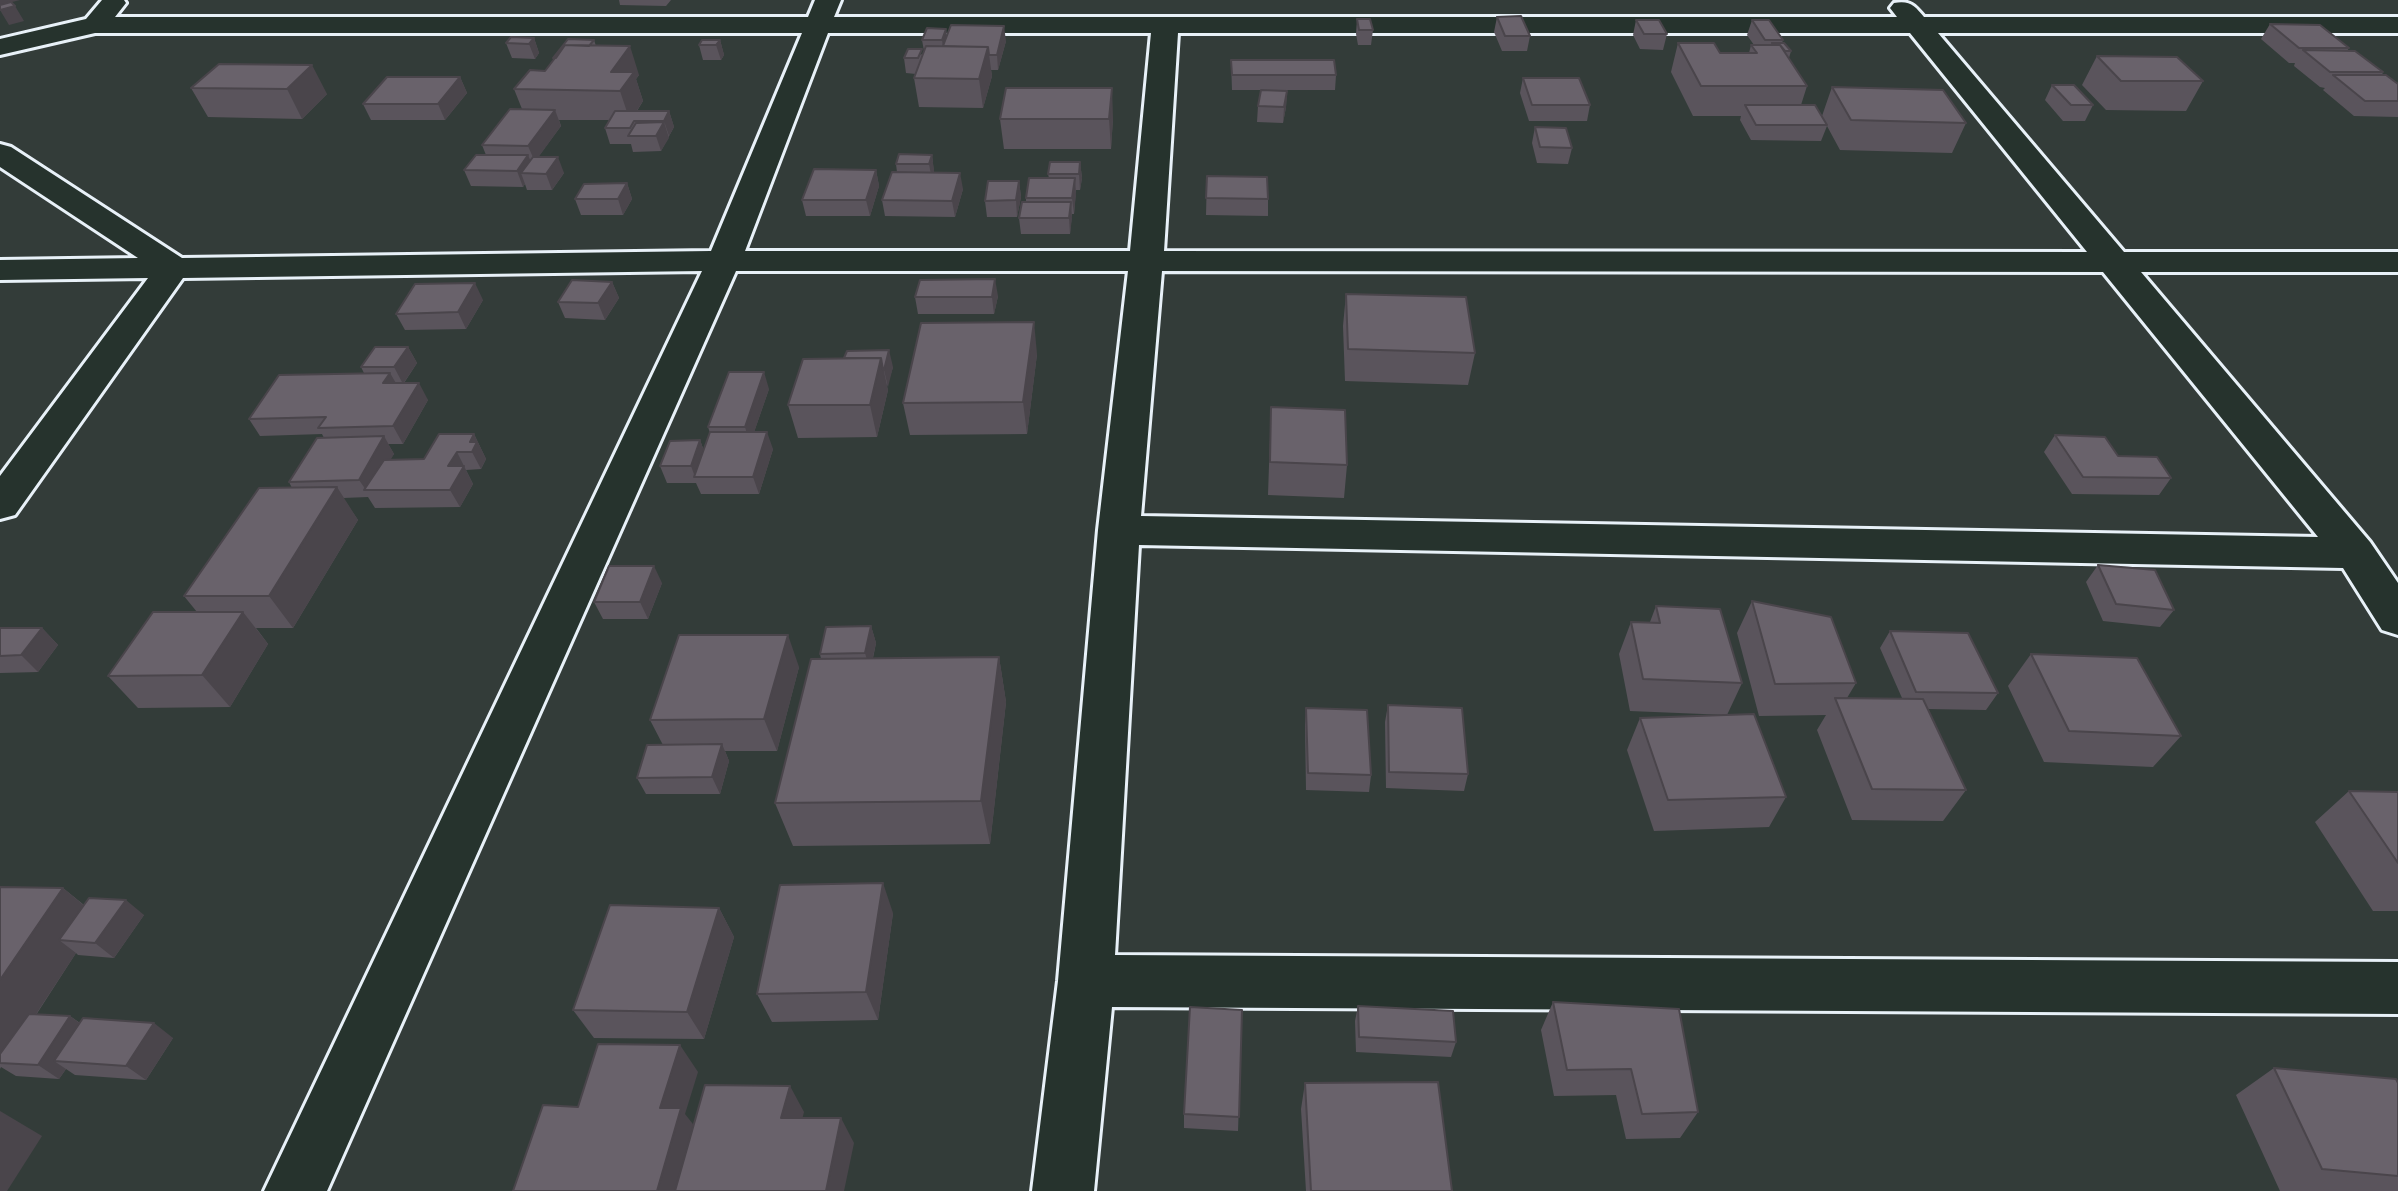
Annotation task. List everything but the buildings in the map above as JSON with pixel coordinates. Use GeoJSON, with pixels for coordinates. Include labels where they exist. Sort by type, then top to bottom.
{"type":"FeatureCollection","features":[{"type":"Feature","properties":{"kind":"street"},"geometry":{"type":"LineString","coordinates":[[95,25],[116,0]]}},
{"type":"Feature","properties":{"kind":"street"},"geometry":{"type":"LineString","coordinates":[[1896,0],[2355,553],[2398,618]]}},
{"type":"Feature","properties":{"kind":"street"},"geometry":{"type":"LineString","coordinates":[[295,1191],[724,261],[823,12]]}},
{"type":"Feature","properties":{"kind":"street"},"geometry":{"type":"LineString","coordinates":[[0,47],[95,25],[823,12],[1165,25],[2398,25]]}},
{"type":"Feature","properties":{"kind":"street"},"geometry":{"type":"LineString","coordinates":[[1063,1191],[1086,981],[1119,530],[1146,263],[1165,25]]}},
{"type":"Feature","properties":{"kind":"street"},"geometry":{"type":"LineString","coordinates":[[0,153],[174,267]]}},
{"type":"Feature","properties":{"kind":"street"},"geometry":{"type":"LineString","coordinates":[[0,270],[724,261],[2398,262]]}},
{"type":"Feature","properties":{"kind":"street"},"geometry":{"type":"LineString","coordinates":[[0,505],[174,267]]}},
{"type":"Feature","properties":{"kind":"street"},"geometry":{"type":"LineString","coordinates":[[1119,530],[2355,553]]}},
{"type":"Feature","properties":{"kind":"street"},"geometry":{"type":"LineString","coordinates":[[1086,981],[2398,988]]}}]}
